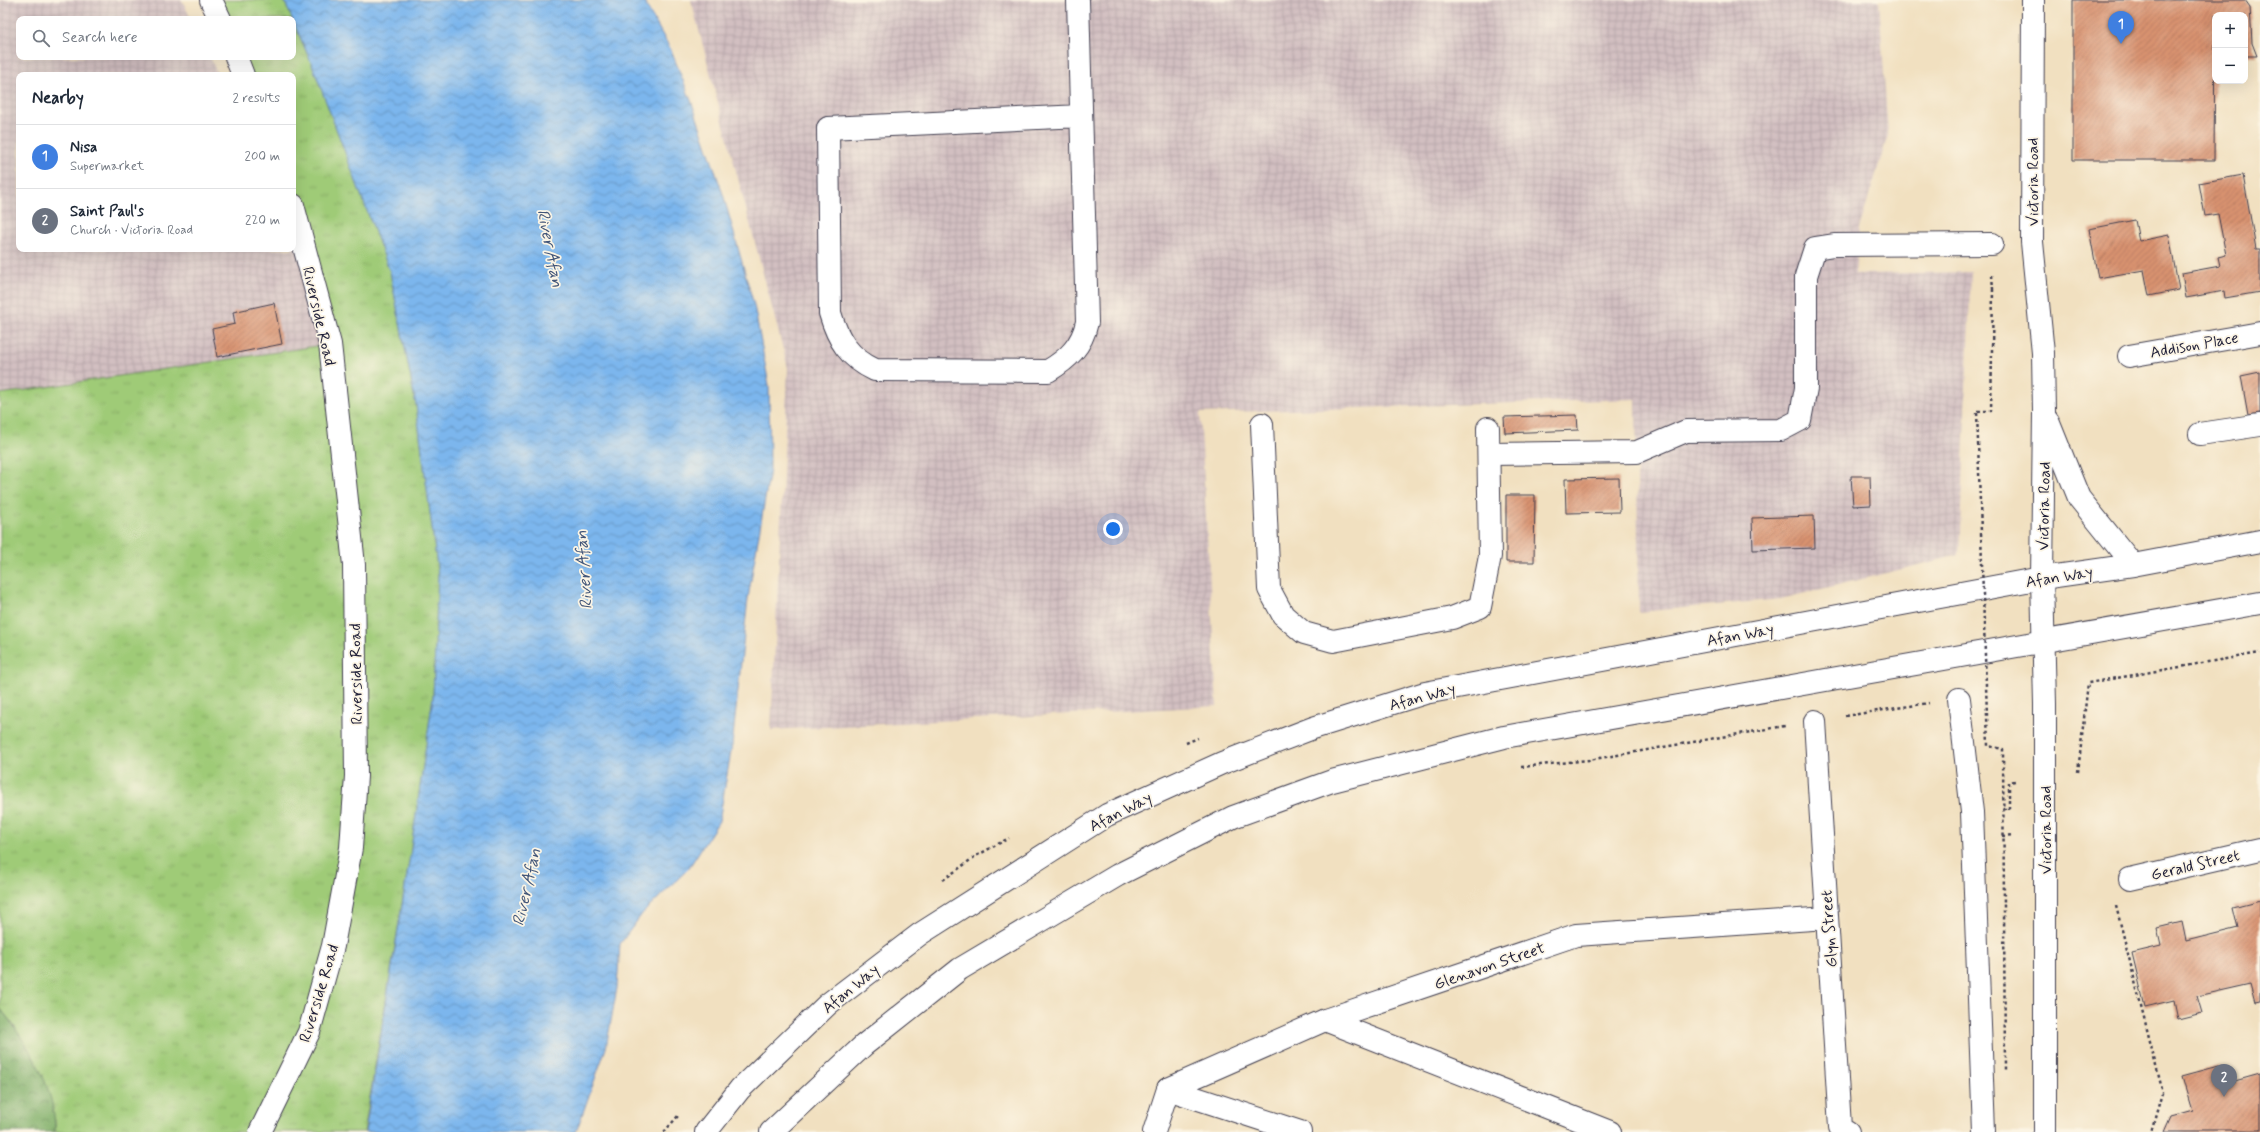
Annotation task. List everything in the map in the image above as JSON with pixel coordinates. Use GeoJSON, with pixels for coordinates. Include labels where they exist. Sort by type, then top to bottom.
{"type":"FeatureCollection","features":[{"type":"Feature","properties":{"kind":"street"},"geometry":{"type":"LineString","coordinates":[[211,0],[219,16]]}},
{"type":"Feature","properties":{"kind":"street"},"geometry":{"type":"LineString","coordinates":[[1078,0],[1087,322],[1084,336],[1074,351],[1062,363],[1048,371],[875,370],[862,364],[847,352],[836,333],[830,313],[828,128],[1081,116]]}},
{"type":"Feature","properties":{"kind":"street","name":"Victoria Road"},"geometry":{"type":"LineString","coordinates":[[2032,0],[2032,242],[2043,353],[2044,412],[2042,578],[2045,778],[2045,1132]]}},
{"type":"Feature","properties":{"kind":"street"},"geometry":{"type":"LineString","coordinates":[[237,60],[242,72]]}},
{"type":"Feature","properties":{"kind":"street","name":"Riverside Road"},"geometry":{"type":"LineString","coordinates":[[260,1132],[309,1032],[334,946],[351,848],[356,776],[354,565],[330,344],[296,216]]}},
{"type":"Feature","properties":{"kind":"street"},"geometry":{"type":"LineString","coordinates":[[1489,454],[1637,452],[1686,431],[1781,430],[1800,420],[1806,388],[1806,276],[1815,248],[1834,245],[1992,244]]}},
{"type":"Feature","properties":{"kind":"street","name":"Addison Place"},"geometry":{"type":"LineString","coordinates":[[2129,356],[2260,332]]}},
{"type":"Feature","properties":{"kind":"street"},"geometry":{"type":"LineString","coordinates":[[2044,412],[2080,498],[2133,565]]}},
{"type":"Feature","properties":{"kind":"street"},"geometry":{"type":"LineString","coordinates":[[1262,424],[1269,589],[1283,615],[1304,633],[1333,641],[1452,618],[1480,607],[1490,556],[1488,428]]}},
{"type":"Feature","properties":{"kind":"street"},"geometry":{"type":"LineString","coordinates":[[2200,434],[2260,425]]}},
{"type":"Feature","properties":{"kind":"street","name":"Afan Way"},"geometry":{"type":"LineString","coordinates":[[706,1132],[740,1089],[828,1004],[920,934],[1107,815],[1222,763],[1313,728],[1426,693],[2042,578],[2133,565],[2260,541]]}},
{"type":"Feature","properties":{"kind":"street"},"geometry":{"type":"LineString","coordinates":[[771,1132],[864,1045],[960,969],[1118,874],[1233,817],[1332,781],[1504,737],[2044,640],[2260,603]]}},
{"type":"Feature","properties":{"kind":"street"},"geometry":{"type":"LineString","coordinates":[[1959,699],[1972,812],[1984,1132]]}},
{"type":"Feature","properties":{"kind":"street","name":"Glyn Street"},"geometry":{"type":"LineString","coordinates":[[1815,721],[1840,1127],[1848,1132]]}},
{"type":"Feature","properties":{"kind":"street","name":"Gerald Street"},"geometry":{"type":"LineString","coordinates":[[2130,879],[2260,849]]}},
{"type":"Feature","properties":{"kind":"street","name":"Glenavon Street"},"geometry":{"type":"LineString","coordinates":[[1168,1089],[1325,1020],[1576,935],[1827,918]]}},
{"type":"Feature","properties":{"kind":"street"},"geometry":{"type":"LineString","coordinates":[[1325,1020],[1610,1132]]}},
{"type":"Feature","properties":{"kind":"street"},"geometry":{"type":"LineString","coordinates":[[1154,1132],[1168,1089],[1300,1132]]}},
{"type":"Feature","properties":{"kind":"path"},"geometry":{"type":"LineString","coordinates":[[1993,289],[1991,411],[1977,411],[1988,746],[2003,748],[2005,1071]]}},
{"type":"Feature","properties":{"kind":"path"},"geometry":{"type":"LineString","coordinates":[[2017,789],[2017,781],[2078,776],[2088,683],[2260,653]]}},
{"type":"Feature","properties":{"kind":"path"},"geometry":{"type":"LineString","coordinates":[[1973,840],[2017,835]]}},
{"type":"Feature","properties":{"kind":"path"},"geometry":{"type":"LineString","coordinates":[[2130,879],[2111,884],[2163,1093],[2152,1132]]}},
{"type":"Feature","properties":{"kind":"shaded area"},"geometry":{"type":"Polygon","coordinates":[[[0,0],[182,0],[190,16],[16,16],[16,60],[211,60],[217,72],[16,72],[16,252],[296,252],[296,216],[330,344],[0,394],[0,0]]]}},
{"type":"Feature","properties":{"kind":"shaded area"},"geometry":{"type":"Polygon","coordinates":[[[691,0],[1879,0],[1888,135],[1859,229],[1855,274],[1971,272],[1959,555],[1781,599],[1639,612],[1636,399],[1200,413],[1217,706],[771,730],[788,368],[691,0]]]}},
{"type":"Feature","properties":{"kind":"green space"},"geometry":{"type":"Polygon","coordinates":[[[211,0],[284,0],[291,16],[219,16],[211,0]]]}},
{"type":"Feature","properties":{"kind":"green space"},"geometry":{"type":"Polygon","coordinates":[[[296,28],[313,67],[390,272],[416,405],[438,574],[433,697],[410,856],[364,1132],[55,1132],[55,1120],[15,1027],[0,1008],[0,394],[330,344],[296,216],[296,72],[242,72],[237,60],[296,60],[296,28]]]}},
{"type":"Feature","properties":{"kind":"green space"},"geometry":{"type":"Polygon","coordinates":[[[0,1008],[30,1050],[38,1066],[51,1098],[55,1132],[0,1132],[0,1008]]]}},
{"type":"Feature","properties":{"kind":"water","name":"River Afan"},"geometry":{"type":"Polygon","coordinates":[[[284,0],[643,0],[671,50],[692,103],[723,194],[754,305],[769,385],[770,470],[748,598],[732,746],[719,821],[688,869],[642,914],[620,944],[617,988],[606,1048],[576,1132],[365,1132],[410,856],[433,697],[438,574],[416,405],[390,272],[313,67],[296,28],[296,16],[291,16],[284,0]]]}},
{"type":"Feature","properties":{"kind":"building"},"geometry":{"type":"Polygon","coordinates":[[[2073,0],[2245,0],[2250,7],[2252,43],[2257,56],[2248,56],[2248,12],[2212,12],[2212,84],[2215,84],[2214,160],[2073,160],[2073,0]]]}},
{"type":"Feature","properties":{"kind":"building"},"geometry":{"type":"Polygon","coordinates":[[[2243,175],[2256,249],[2260,249],[2260,292],[2225,298],[2224,291],[2186,298],[2182,273],[2220,266],[2218,257],[2226,255],[2218,214],[2205,216],[2199,183],[2243,175]]]}},
{"type":"Feature","properties":{"kind":"building"},"geometry":{"type":"Polygon","coordinates":[[[2135,220],[2139,241],[2169,235],[2179,290],[2149,296],[2144,270],[2098,278],[2089,229],[2135,220]]]}},
{"type":"Feature","properties":{"kind":"building"},"geometry":{"type":"Polygon","coordinates":[[[274,303],[282,344],[217,357],[212,329],[235,324],[233,312],[274,303]]]}},
{"type":"Feature","properties":{"kind":"building"},"geometry":{"type":"Polygon","coordinates":[[[2260,372],[2260,413],[2248,415],[2241,376],[2260,372]]]}},
{"type":"Feature","properties":{"kind":"building"},"geometry":{"type":"Polygon","coordinates":[[[1577,415],[1578,430],[1505,433],[1504,417],[1577,415]]]}},
{"type":"Feature","properties":{"kind":"building"},"geometry":{"type":"Polygon","coordinates":[[[1851,476],[1870,476],[1871,505],[1853,506],[1851,476]]]}},
{"type":"Feature","properties":{"kind":"building"},"geometry":{"type":"Polygon","coordinates":[[[1619,478],[1620,512],[1566,513],[1565,479],[1619,478]]]}},
{"type":"Feature","properties":{"kind":"building"},"geometry":{"type":"Polygon","coordinates":[[[1506,495],[1535,495],[1534,562],[1506,562],[1506,495]]]}},
{"type":"Feature","properties":{"kind":"building"},"geometry":{"type":"Polygon","coordinates":[[[1814,516],[1815,548],[1753,550],[1752,518],[1814,516]]]}},
{"type":"Feature","properties":{"kind":"building"},"geometry":{"type":"Polygon","coordinates":[[[2260,900],[2260,1002],[2255,1003],[2250,984],[2197,996],[2202,1013],[2178,1019],[2174,1000],[2145,1007],[2132,953],[2161,946],[2157,928],[2182,922],[2186,941],[2238,928],[2233,907],[2260,900]]]}},
{"type":"Feature","properties":{"kind":"building"},"geometry":{"type":"Polygon","coordinates":[[[2219,1066],[2224,1084],[2260,1074],[2260,1132],[2163,1132],[2170,1116],[2192,1110],[2182,1076],[2219,1066]]]}},
{"type":"Feature","properties":{"kind":"place","name":"Nisa"},"geometry":{"type":"Point","coordinates":[2121,44]}},
{"type":"Feature","properties":{"kind":"place","name":"Saint Paul's"},"geometry":{"type":"Point","coordinates":[2224,1097]}}]}
